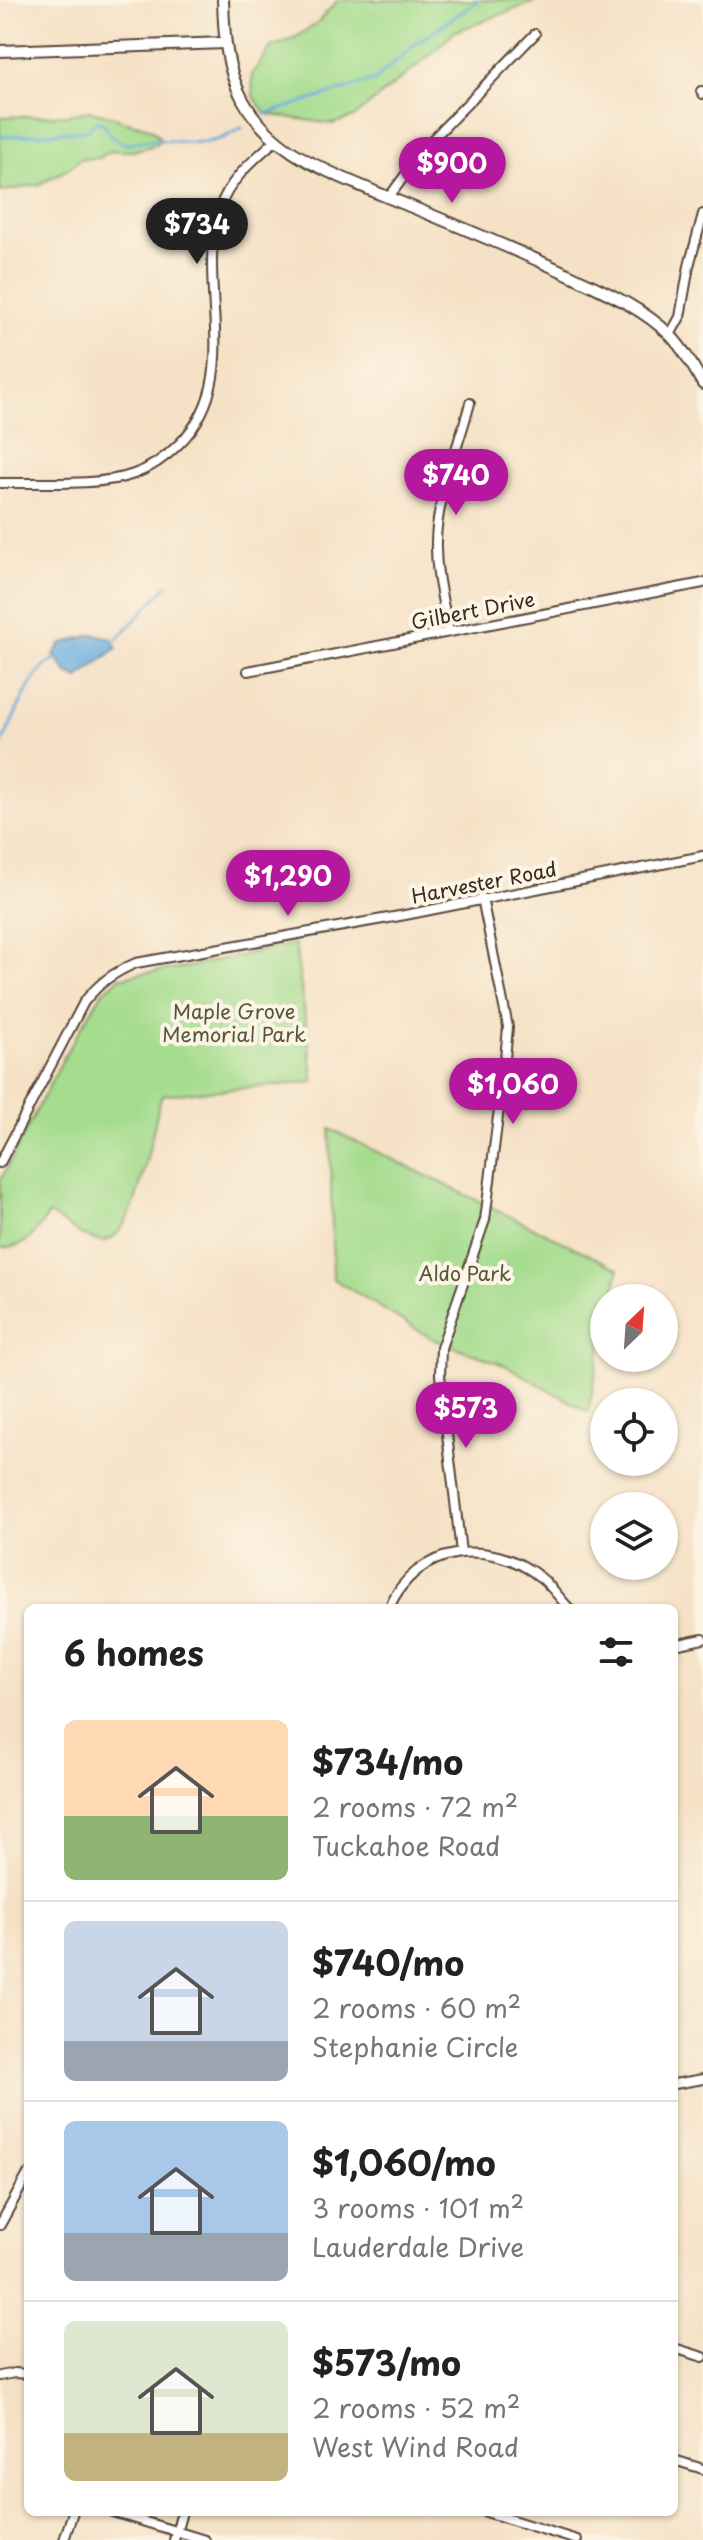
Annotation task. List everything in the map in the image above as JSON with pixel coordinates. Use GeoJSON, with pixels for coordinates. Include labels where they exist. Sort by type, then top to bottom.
{"type":"FeatureCollection","features":[{"type":"Feature","properties":{"kind":"street"},"geometry":{"type":"LineString","coordinates":[[223,0],[225,43],[232,75],[243,100],[276,140],[312,165],[633,306],[670,335],[703,384]]}},
{"type":"Feature","properties":{"kind":"street"},"geometry":{"type":"LineString","coordinates":[[389,197],[428,144],[535,34]]}},
{"type":"Feature","properties":{"kind":"street"},"geometry":{"type":"LineString","coordinates":[[0,51],[225,43]]}},
{"type":"Feature","properties":{"kind":"street"},"geometry":{"type":"LineString","coordinates":[[0,483],[107,480],[134,474],[172,452],[192,432],[204,412],[212,384],[217,339],[213,237],[219,210],[228,190],[241,173],[276,140]]}},
{"type":"Feature","properties":{"kind":"street"},"geometry":{"type":"LineString","coordinates":[[670,335],[680,317],[703,214]]}},
{"type":"Feature","properties":{"kind":"street"},"geometry":{"type":"LineString","coordinates":[[449,632],[437,575],[436,538],[470,403]]}},
{"type":"Feature","properties":{"kind":"street","name":"Gilbert Drive"},"geometry":{"type":"LineString","coordinates":[[248,671],[703,583]]}},
{"type":"Feature","properties":{"kind":"street","name":"Harvester Road"},"geometry":{"type":"LineString","coordinates":[[0,1163],[84,1002],[98,984],[112,973],[136,963],[405,915],[703,856]]}},
{"type":"Feature","properties":{"kind":"street"},"geometry":{"type":"LineString","coordinates":[[461,1552],[440,1375],[441,1348],[485,1220],[508,1027],[482,898]]}},
{"type":"Feature","properties":{"kind":"street"},"geometry":{"type":"LineString","coordinates":[[391,1604],[411,1576],[425,1565],[440,1556],[461,1552],[506,1558],[542,1578],[565,1604]]}},
{"type":"Feature","properties":{"kind":"street"},"geometry":{"type":"LineString","coordinates":[[678,1644],[703,1639]]}},
{"type":"Feature","properties":{"kind":"street"},"geometry":{"type":"LineString","coordinates":[[678,2083],[703,2079]]}},
{"type":"Feature","properties":{"kind":"street"},"geometry":{"type":"LineString","coordinates":[[0,2225],[24,2181]]}},
{"type":"Feature","properties":{"kind":"street"},"geometry":{"type":"LineString","coordinates":[[678,2349],[703,2357]]}},
{"type":"Feature","properties":{"kind":"street"},"geometry":{"type":"LineString","coordinates":[[0,2376],[24,2374]]}},
{"type":"Feature","properties":{"kind":"street"},"geometry":{"type":"LineString","coordinates":[[678,2461],[703,2469]]}},
{"type":"Feature","properties":{"kind":"street"},"geometry":{"type":"LineString","coordinates":[[64,2540],[72,2516]]}},
{"type":"Feature","properties":{"kind":"street"},"geometry":{"type":"LineString","coordinates":[[122,2516],[175,2536],[205,2540]]}},
{"type":"Feature","properties":{"kind":"street"},"geometry":{"type":"LineString","coordinates":[[175,2536],[181,2516]]}},
{"type":"Feature","properties":{"kind":"street"},"geometry":{"type":"LineString","coordinates":[[499,2516],[577,2540]]}},
{"type":"Feature","properties":{"kind":"green space"},"geometry":{"type":"Polygon","coordinates":[[[338,0],[539,0],[454,32],[354,117],[332,124],[266,114],[253,96],[252,74],[270,48],[296,37],[317,23],[338,0]]]}},
{"type":"Feature","properties":{"kind":"green space"},"geometry":{"type":"Polygon","coordinates":[[[90,111],[149,128],[160,139],[156,145],[133,151],[111,151],[98,158],[80,159],[40,184],[0,192],[0,117],[67,115],[90,111]]]}},
{"type":"Feature","properties":{"kind":"green space","name":"Maple Grove Memorial Park"},"geometry":{"type":"Polygon","coordinates":[[[295,944],[314,1082],[162,1095],[134,1205],[113,1237],[99,1241],[93,1239],[49,1214],[24,1243],[0,1248],[0,1181],[66,1053],[102,993],[119,978],[295,944]]]}},
{"type":"Feature","properties":{"kind":"green space","name":"Aldo Park"},"geometry":{"type":"Polygon","coordinates":[[[330,1129],[619,1269],[616,1284],[590,1284],[590,1372],[596,1372],[593,1388],[590,1388],[588,1412],[507,1366],[433,1339],[333,1279],[330,1129]]]}},
{"type":"Feature","properties":{"kind":"water"},"geometry":{"type":"Polygon","coordinates":[[[94,634],[111,638],[117,648],[78,678],[66,672],[54,655],[61,644],[94,634]]]}},
{"type":"Feature","properties":{"kind":"waterway"},"geometry":{"type":"LineString","coordinates":[[266,114],[375,80],[415,44],[479,0]]}},
{"type":"Feature","properties":{"kind":"waterway"},"geometry":{"type":"LineString","coordinates":[[0,137],[88,130],[95,122],[103,123],[112,137],[128,145],[151,140],[208,142],[242,128]]}},
{"type":"Feature","properties":{"kind":"waterway"},"geometry":{"type":"LineString","coordinates":[[111,641],[118,638],[168,585]]}},
{"type":"Feature","properties":{"kind":"waterway"},"geometry":{"type":"LineString","coordinates":[[0,747],[31,684],[48,663],[58,658]]}}]}
